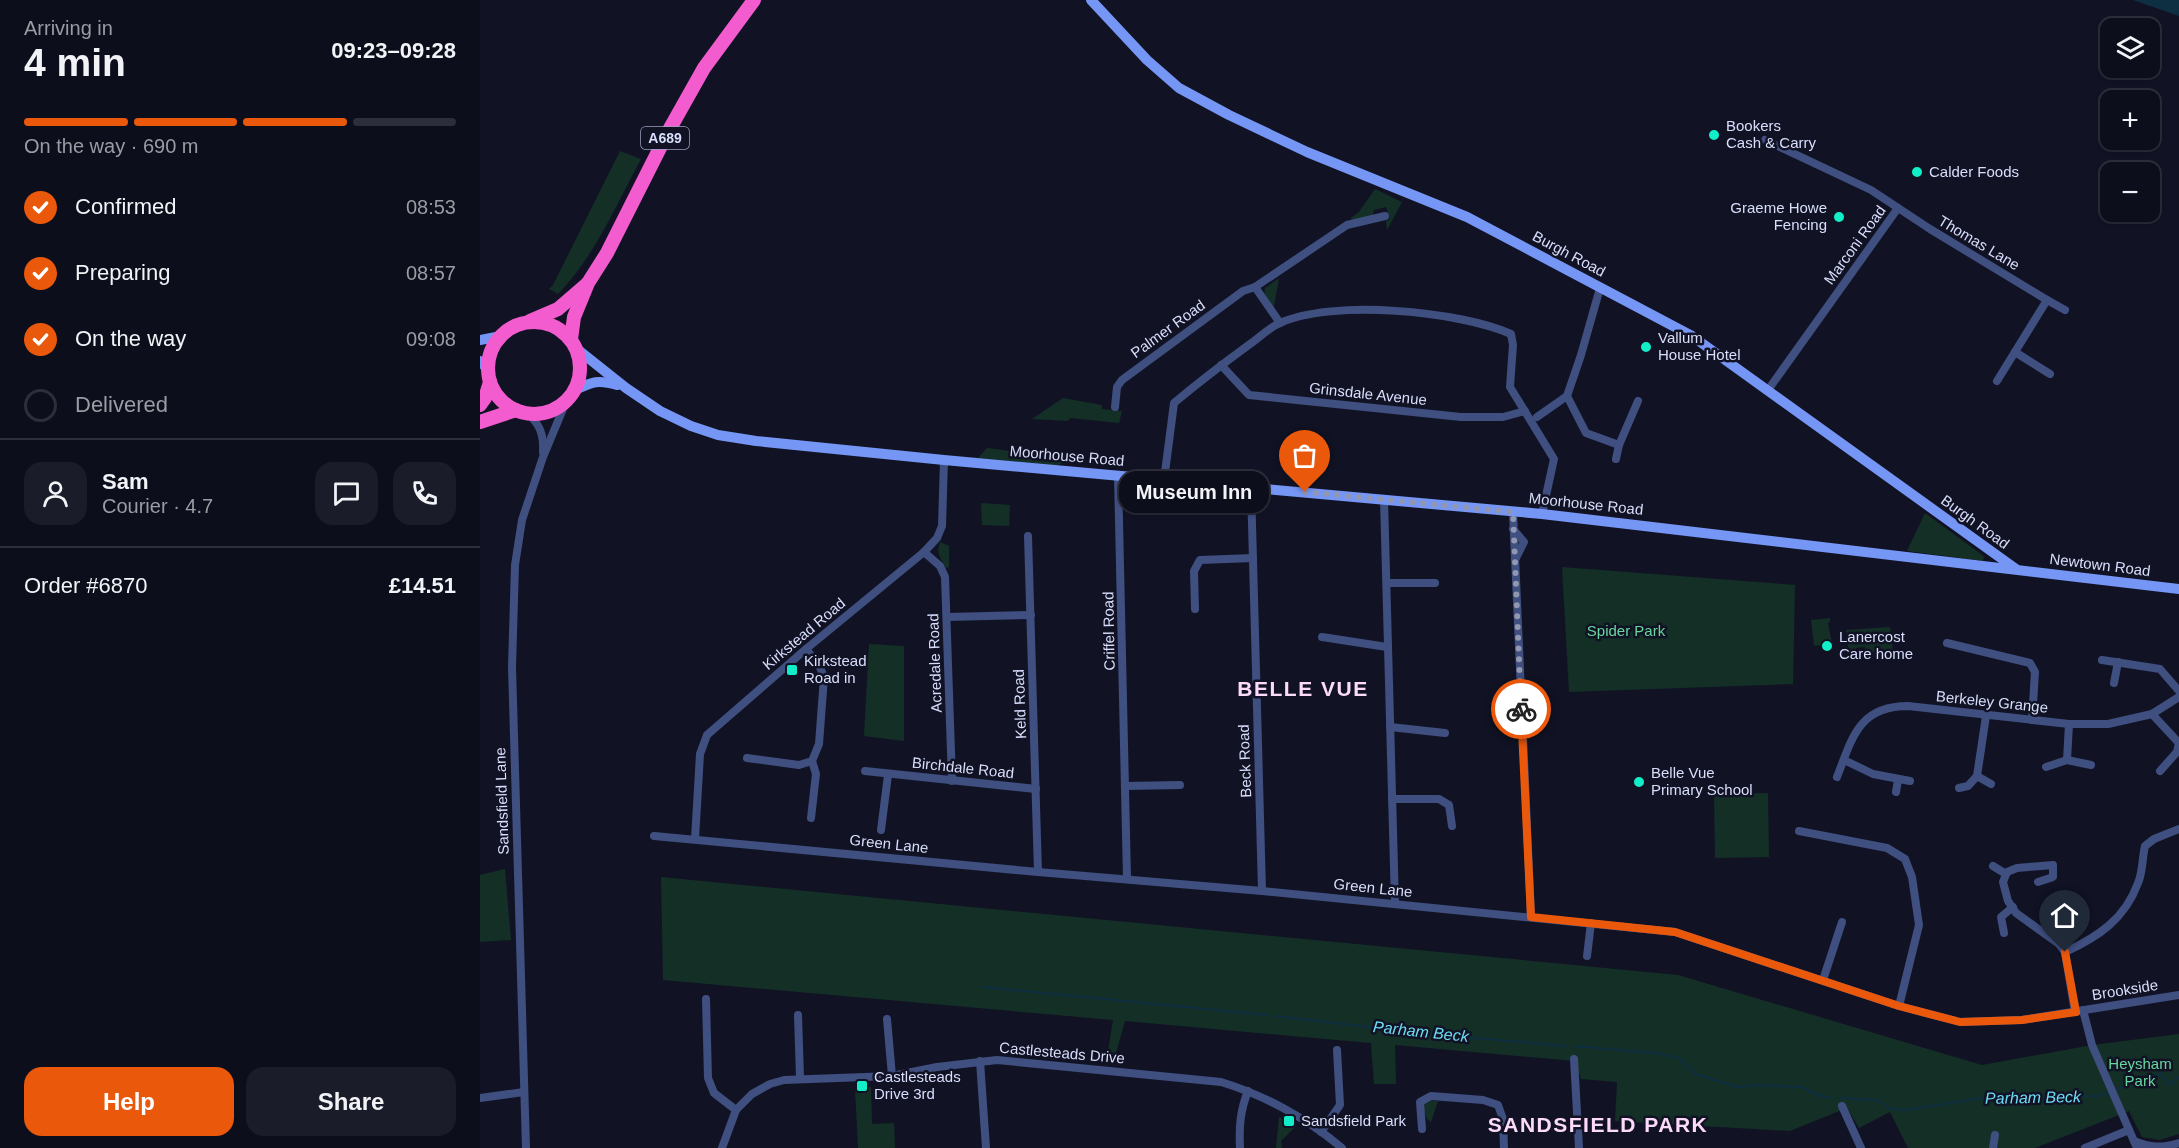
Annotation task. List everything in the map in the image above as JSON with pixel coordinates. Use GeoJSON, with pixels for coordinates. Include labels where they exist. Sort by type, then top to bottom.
{"type":"FeatureCollection","features":[{"type":"Feature","properties":{"kind":"highway","name":"A689"},"geometry":{"type":"LineString","coordinates":[[571,394],[578,379],[579,367],[574,344],[574,317],[588,283],[607,253],[668,132],[704,68],[754,0]]}},
{"type":"Feature","properties":{"kind":"highway","name":"A689"},"geometry":{"type":"LineString","coordinates":[[501,336],[519,324],[558,309],[588,283]]}},
{"type":"Feature","properties":{"kind":"highway"},"geometry":{"type":"LineString","coordinates":[[528,322],[553,326],[565,333],[574,344]]}},
{"type":"Feature","properties":{"kind":"highway"},"geometry":{"type":"LineString","coordinates":[[480,405],[485,398],[486,371],[490,353],[501,336]]}},
{"type":"Feature","properties":{"kind":"highway"},"geometry":{"type":"LineString","coordinates":[[486,371],[502,402],[521,412]]}},
{"type":"Feature","properties":{"kind":"highway"},"geometry":{"type":"LineString","coordinates":[[480,422],[521,412],[540,413],[555,409],[571,394]]}},
{"type":"Feature","properties":{"kind":"main road","name":"Burgh Road"},"geometry":{"type":"LineString","coordinates":[[1091,0],[1147,60],[1179,88],[1307,152],[1467,217],[1692,336],[2017,570]]}},
{"type":"Feature","properties":{"kind":"main road"},"geometry":{"type":"LineString","coordinates":[[480,340],[501,336]]}},
{"type":"Feature","properties":{"kind":"main road","name":"Moorhouse Road"},"geometry":{"type":"LineString","coordinates":[[574,344],[626,388],[660,411],[691,426],[718,435],[756,441],[1542,514],[2017,570]]}},
{"type":"Feature","properties":{"kind":"main road","name":"Moorhouse Road"},"geometry":{"type":"LineString","coordinates":[[571,394],[593,381],[604,381],[626,388]]}},
{"type":"Feature","properties":{"kind":"main road"},"geometry":{"type":"LineString","coordinates":[[1983,567],[1990,552]]}},
{"type":"Feature","properties":{"kind":"main road","name":"Newtown Road"},"geometry":{"type":"LineString","coordinates":[[2017,570],[2179,589]]}},
{"type":"Feature","properties":{"kind":"street","name":"Marconi Road"},"geometry":{"type":"LineString","coordinates":[[1765,140],[1871,190],[1898,208],[1768,390]]}},
{"type":"Feature","properties":{"kind":"street","name":"Thomas Lane"},"geometry":{"type":"LineString","coordinates":[[1898,208],[2065,310]]}},
{"type":"Feature","properties":{"kind":"street","name":"Palmer Road"},"geometry":{"type":"LineString","coordinates":[[1115,407],[1117,387],[1122,380],[1243,291],[1255,287],[1347,225],[1385,216]]}},
{"type":"Feature","properties":{"kind":"street"},"geometry":{"type":"LineString","coordinates":[[1255,287],[1280,323]]}},
{"type":"Feature","properties":{"kind":"street"},"geometry":{"type":"LineString","coordinates":[[1537,417],[1567,396],[1600,288]]}},
{"type":"Feature","properties":{"kind":"street"},"geometry":{"type":"LineString","coordinates":[[1997,381],[2047,300]]}},
{"type":"Feature","properties":{"kind":"street"},"geometry":{"type":"LineString","coordinates":[[1164,480],[1174,403],[1221,365],[1280,323],[1308,314],[1371,310],[1451,317],[1492,326],[1510,334],[1513,345],[1510,387],[1554,459],[1542,514]]}},
{"type":"Feature","properties":{"kind":"street"},"geometry":{"type":"LineString","coordinates":[[2014,352],[2050,374]]}},
{"type":"Feature","properties":{"kind":"street","name":"Grinsdale Avenue"},"geometry":{"type":"LineString","coordinates":[[1221,365],[1249,396],[1461,417],[1503,417],[1525,411]]}},
{"type":"Feature","properties":{"kind":"street","name":"Sandsfield Lane"},"geometry":{"type":"LineString","coordinates":[[526,1148],[512,667],[514,565],[522,520],[543,457],[571,394]]}},
{"type":"Feature","properties":{"kind":"street"},"geometry":{"type":"LineString","coordinates":[[1567,396],[1586,433],[1619,445]]}},
{"type":"Feature","properties":{"kind":"street"},"geometry":{"type":"LineString","coordinates":[[1616,459],[1619,445],[1638,401]]}},
{"type":"Feature","properties":{"kind":"street"},"geometry":{"type":"LineString","coordinates":[[521,412],[539,424],[542,433],[543,457]]}},
{"type":"Feature","properties":{"kind":"street","name":"Kirkstead Road"},"geometry":{"type":"LineString","coordinates":[[695,838],[700,754],[707,735],[924,552],[937,538],[942,526],[944,460]]}},
{"type":"Feature","properties":{"kind":"street","name":"Criffel Road"},"geometry":{"type":"LineString","coordinates":[[1118,476],[1127,878]]}},
{"type":"Feature","properties":{"kind":"street","name":"Beck Road"},"geometry":{"type":"LineString","coordinates":[[1251,487],[1262,891]]}},
{"type":"Feature","properties":{"kind":"street"},"geometry":{"type":"LineString","coordinates":[[1384,499],[1395,904]]}},
{"type":"Feature","properties":{"kind":"street"},"geometry":{"type":"LineString","coordinates":[[1513,512],[1513,529],[1524,542],[1515,560],[1531,917]]}},
{"type":"Feature","properties":{"kind":"street","name":"Keld Road"},"geometry":{"type":"LineString","coordinates":[[1028,536],[1038,872]]}},
{"type":"Feature","properties":{"kind":"street","name":"Acredale Road"},"geometry":{"type":"LineString","coordinates":[[924,552],[940,566],[945,577],[952,781]]}},
{"type":"Feature","properties":{"kind":"street"},"geometry":{"type":"LineString","coordinates":[[1194,609],[1194,571],[1200,560],[1253,558]]}},
{"type":"Feature","properties":{"kind":"street"},"geometry":{"type":"LineString","coordinates":[[1387,584],[1435,583]]}},
{"type":"Feature","properties":{"kind":"street"},"geometry":{"type":"LineString","coordinates":[[947,617],[1031,615]]}},
{"type":"Feature","properties":{"kind":"street"},"geometry":{"type":"LineString","coordinates":[[1322,637],[1388,647]]}},
{"type":"Feature","properties":{"kind":"street"},"geometry":{"type":"LineString","coordinates":[[1947,643],[2030,663],[2035,672],[2032,720]]}},
{"type":"Feature","properties":{"kind":"street"},"geometry":{"type":"LineString","coordinates":[[806,650],[819,665],[824,677],[819,744],[812,761],[816,774],[812,818]]}},
{"type":"Feature","properties":{"kind":"street"},"geometry":{"type":"LineString","coordinates":[[2102,660],[2160,669],[2179,691]]}},
{"type":"Feature","properties":{"kind":"street"},"geometry":{"type":"LineString","coordinates":[[2114,683],[2118,662]]}},
{"type":"Feature","properties":{"kind":"street","name":"Berkeley Grange"},"geometry":{"type":"LineString","coordinates":[[1837,777],[1857,729],[1866,720],[1884,709],[1908,706],[2069,724],[2108,724],[2152,714],[2179,697]]}},
{"type":"Feature","properties":{"kind":"street"},"geometry":{"type":"LineString","coordinates":[[2152,714],[2179,743],[2176,752],[2160,771]]}},
{"type":"Feature","properties":{"kind":"street"},"geometry":{"type":"LineString","coordinates":[[1959,788],[1968,786],[1977,776],[1986,716]]}},
{"type":"Feature","properties":{"kind":"street"},"geometry":{"type":"LineString","coordinates":[[2067,760],[2069,724]]}},
{"type":"Feature","properties":{"kind":"street"},"geometry":{"type":"LineString","coordinates":[[1390,726],[1445,733]]}},
{"type":"Feature","properties":{"kind":"street"},"geometry":{"type":"LineString","coordinates":[[747,759],[799,765],[812,761]]}},
{"type":"Feature","properties":{"kind":"street"},"geometry":{"type":"LineString","coordinates":[[1844,760],[1873,774],[1910,781]]}},
{"type":"Feature","properties":{"kind":"street"},"geometry":{"type":"LineString","coordinates":[[2046,767],[2067,760],[2091,765]]}},
{"type":"Feature","properties":{"kind":"street","name":"Birchdale Road"},"geometry":{"type":"LineString","coordinates":[[865,771],[1036,789]]}},
{"type":"Feature","properties":{"kind":"street"},"geometry":{"type":"LineString","coordinates":[[881,830],[888,775]]}},
{"type":"Feature","properties":{"kind":"street"},"geometry":{"type":"LineString","coordinates":[[1977,776],[1991,784]]}},
{"type":"Feature","properties":{"kind":"street"},"geometry":{"type":"LineString","coordinates":[[1896,792],[1898,780]]}},
{"type":"Feature","properties":{"kind":"street"},"geometry":{"type":"LineString","coordinates":[[1126,786],[1180,785]]}},
{"type":"Feature","properties":{"kind":"street"},"geometry":{"type":"LineString","coordinates":[[1392,799],[1439,799],[1449,805],[1452,826]]}},
{"type":"Feature","properties":{"kind":"street"},"geometry":{"type":"LineString","coordinates":[[2065,952],[2091,940],[2120,918],[2139,883],[2145,846],[2154,839],[2179,829]]}},
{"type":"Feature","properties":{"kind":"street"},"geometry":{"type":"LineString","coordinates":[[1799,831],[1887,848],[1905,859],[1912,877],[1919,925],[1899,1006]]}},
{"type":"Feature","properties":{"kind":"street","name":"Green Lane"},"geometry":{"type":"LineString","coordinates":[[654,836],[695,838],[1038,872],[1127,878],[1675,932],[1899,1006],[1960,1022],[2022,1020],[2079,1011]]}},
{"type":"Feature","properties":{"kind":"street"},"geometry":{"type":"LineString","coordinates":[[2038,882],[2053,877],[2053,865],[2017,868],[2007,872],[2003,882],[2008,901],[2016,913],[2059,944],[2065,952],[2079,1011],[2135,1144],[2165,1148],[2179,1143]]}},
{"type":"Feature","properties":{"kind":"street"},"geometry":{"type":"LineString","coordinates":[[1993,866],[2006,874]]}},
{"type":"Feature","properties":{"kind":"street"},"geometry":{"type":"LineString","coordinates":[[2004,933],[2001,917],[2013,907]]}},
{"type":"Feature","properties":{"kind":"street"},"geometry":{"type":"LineString","coordinates":[[1822,980],[1842,922]]}},
{"type":"Feature","properties":{"kind":"street"},"geometry":{"type":"LineString","coordinates":[[1587,956],[1591,923]]}},
{"type":"Feature","properties":{"kind":"street","name":"Brookside"},"geometry":{"type":"LineString","coordinates":[[2079,1011],[2179,995]]}},
{"type":"Feature","properties":{"kind":"street"},"geometry":{"type":"LineString","coordinates":[[706,999],[708,1078],[714,1093],[736,1110]]}},
{"type":"Feature","properties":{"kind":"street"},"geometry":{"type":"LineString","coordinates":[[798,1015],[800,1078]]}},
{"type":"Feature","properties":{"kind":"street"},"geometry":{"type":"LineString","coordinates":[[887,1019],[892,1076]]}},
{"type":"Feature","properties":{"kind":"street"},"geometry":{"type":"LineString","coordinates":[[1321,1132],[1340,1105],[1336,1050]]}},
{"type":"Feature","properties":{"kind":"street"},"geometry":{"type":"LineString","coordinates":[[1574,1059],[1579,1148]]}},
{"type":"Feature","properties":{"kind":"street"},"geometry":{"type":"LineString","coordinates":[[980,1061],[986,1148]]}},
{"type":"Feature","properties":{"kind":"street","name":"Castlesteads Drive"},"geometry":{"type":"LineString","coordinates":[[722,1148],[736,1110],[752,1094],[770,1084],[800,1078],[853,1079],[892,1076],[980,1061],[1012,1061],[1221,1082],[1248,1091],[1321,1132],[1342,1148]]}},
{"type":"Feature","properties":{"kind":"street"},"geometry":{"type":"LineString","coordinates":[[1240,1148],[1240,1115],[1248,1091]]}},
{"type":"Feature","properties":{"kind":"street"},"geometry":{"type":"LineString","coordinates":[[480,1098],[524,1092]]}},
{"type":"Feature","properties":{"kind":"street"},"geometry":{"type":"LineString","coordinates":[[1422,1129],[1420,1102],[1431,1096],[1483,1101],[1498,1105],[1503,1119],[1504,1148]]}},
{"type":"Feature","properties":{"kind":"street"},"geometry":{"type":"LineString","coordinates":[[1842,1106],[1861,1148]]}},
{"type":"Feature","properties":{"kind":"street"},"geometry":{"type":"LineString","coordinates":[[2085,1148],[2129,1130]]}},
{"type":"Feature","properties":{"kind":"street"},"geometry":{"type":"LineString","coordinates":[[1993,1148],[1995,1135]]}},
{"type":"Feature","properties":{"kind":"green space"},"geometry":{"type":"Polygon","coordinates":[[[620,151],[641,159],[594,247],[558,294],[549,289],[620,151]]]}},
{"type":"Feature","properties":{"kind":"green space"},"geometry":{"type":"Polygon","coordinates":[[[1375,189],[1402,202],[1387,230],[1386,221],[1390,219],[1386,207],[1374,210],[1372,217],[1352,221],[1351,218],[1359,212],[1375,189]]]}},
{"type":"Feature","properties":{"kind":"green space"},"geometry":{"type":"Polygon","coordinates":[[[1279,278],[1274,307],[1266,296],[1265,288],[1279,278]]]}},
{"type":"Feature","properties":{"kind":"green space"},"geometry":{"type":"Polygon","coordinates":[[[1063,398],[1102,405],[1102,409],[1122,411],[1119,423],[1070,418],[1068,421],[1032,419],[1063,398]]]}},
{"type":"Feature","properties":{"kind":"green space"},"geometry":{"type":"Polygon","coordinates":[[[987,448],[1067,458],[1067,461],[1056,466],[978,458],[987,448]]]}},
{"type":"Feature","properties":{"kind":"green space"},"geometry":{"type":"Polygon","coordinates":[[[981,503],[1010,505],[1009,526],[982,525],[981,503]]]}},
{"type":"Feature","properties":{"kind":"green space"},"geometry":{"type":"Polygon","coordinates":[[[1925,513],[1981,554],[1984,557],[1983,561],[1907,551],[1925,513]]]}},
{"type":"Feature","properties":{"kind":"green space"},"geometry":{"type":"Polygon","coordinates":[[[940,542],[949,546],[949,567],[946,568],[940,558],[940,542]]]}},
{"type":"Feature","properties":{"kind":"green space","name":"Spider Park"},"geometry":{"type":"Polygon","coordinates":[[[1562,567],[1795,585],[1793,684],[1569,692],[1562,567]]]}},
{"type":"Feature","properties":{"kind":"green space"},"geometry":{"type":"Polygon","coordinates":[[[1830,618],[1828,623],[1832,644],[1814,646],[1811,620],[1830,618]]]}},
{"type":"Feature","properties":{"kind":"green space"},"geometry":{"type":"Polygon","coordinates":[[[1890,627],[1893,650],[1866,653],[1865,647],[1856,648],[1857,660],[1850,661],[1846,630],[1890,627]]]}},
{"type":"Feature","properties":{"kind":"green space"},"geometry":{"type":"Polygon","coordinates":[[[869,644],[904,646],[904,741],[864,736],[869,644]]]}},
{"type":"Feature","properties":{"kind":"green space"},"geometry":{"type":"Polygon","coordinates":[[[1768,793],[1769,857],[1715,858],[1714,794],[1768,793]]]}},
{"type":"Feature","properties":{"kind":"green space"},"geometry":{"type":"Polygon","coordinates":[[[505,869],[511,940],[480,942],[480,875],[505,869]]]}},
{"type":"Feature","properties":{"kind":"green space","name":"Heysham Park"},"geometry":{"type":"Polygon","coordinates":[[[661,877],[1678,975],[1982,1065],[2092,1045],[2179,1034],[2179,1134],[2160,1140],[2142,1137],[2129,1111],[2035,1148],[1908,1148],[1890,1112],[1859,1128],[1847,1108],[1790,1131],[1615,1121],[1617,1082],[1581,1079],[1575,1061],[1395,1045],[1396,1084],[1374,1084],[1371,1043],[1125,1021],[1113,1064],[1106,1063],[1113,1020],[663,980],[661,877]]]}},
{"type":"Feature","properties":{"kind":"green space"},"geometry":{"type":"Polygon","coordinates":[[[871,1087],[872,1124],[894,1123],[895,1148],[858,1148],[855,1088],[871,1087]]]}},
{"type":"Feature","properties":{"kind":"green space"},"geometry":{"type":"Polygon","coordinates":[[[1438,1101],[1431,1122],[1427,1119],[1423,1108],[1425,1103],[1438,1101]]]}},
{"type":"Feature","properties":{"kind":"green space"},"geometry":{"type":"Polygon","coordinates":[[[1279,1117],[1296,1126],[1281,1141],[1282,1148],[1276,1148],[1279,1117]]]}},
{"type":"Feature","properties":{"kind":"water"},"geometry":{"type":"Polygon","coordinates":[[[2133,0],[2179,0],[2179,16],[2133,0]]]}},
{"type":"Feature","properties":{"kind":"waterway","name":"Parham Beck"},"geometry":{"type":"LineString","coordinates":[[983,987],[1267,1015]]}},
{"type":"Feature","properties":{"kind":"waterway","name":"Parham Beck"},"geometry":{"type":"LineString","coordinates":[[1275,1016],[1420,1033],[1566,1046]]}},
{"type":"Feature","properties":{"kind":"waterway","name":"Parham Beck"},"geometry":{"type":"LineString","coordinates":[[1574,1046],[1655,1053],[1679,1058],[1695,1074],[1737,1087],[1758,1085],[1801,1087],[1821,1096],[1831,1097]]}},
{"type":"Feature","properties":{"kind":"waterway","name":"Parham Beck"},"geometry":{"type":"LineString","coordinates":[[2115,1090],[2135,1082],[2147,1083],[2160,1073],[2170,1085],[2179,1077]]}},
{"type":"Feature","properties":{"kind":"waterway","name":"Parham Beck"},"geometry":{"type":"LineString","coordinates":[[1841,1098],[1876,1100],[1892,1109],[1905,1110],[1995,1096],[2100,1096],[2109,1092]]}},
{"type":"Feature","properties":{"kind":"way so far"},"geometry":{"type":"LineString","coordinates":[[1305,492],[1513,512],[1521,709]]}},
{"type":"Feature","properties":{"kind":"place","name":"Bookers Cash & Carry"},"geometry":{"type":"Point","coordinates":[1714,135]}},
{"type":"Feature","properties":{"kind":"place","name":"Calder Foods"},"geometry":{"type":"Point","coordinates":[1917,172]}},
{"type":"Feature","properties":{"kind":"place","name":"Graeme Howe Fencing"},"geometry":{"type":"Point","coordinates":[1839,217]}},
{"type":"Feature","properties":{"kind":"place","name":"Vallum House Hotel"},"geometry":{"type":"Point","coordinates":[1646,347]}},
{"type":"Feature","properties":{"kind":"place","name":"Museum Inn"},"geometry":{"type":"Point","coordinates":[1305,492]}},
{"type":"Feature","properties":{"kind":"place","name":"Lanercost Care home"},"geometry":{"type":"Point","coordinates":[1827,646]}},
{"type":"Feature","properties":{"kind":"place","name":"Kirkstead Road in"},"geometry":{"type":"Point","coordinates":[792,670]}},
{"type":"Feature","properties":{"kind":"place","name":"Belle Vue Primary School"},"geometry":{"type":"Point","coordinates":[1639,782]}},
{"type":"Feature","properties":{"kind":"place","name":"Castlesteads Drive 3rd"},"geometry":{"type":"Point","coordinates":[862,1086]}},
{"type":"Feature","properties":{"kind":"place","name":"Sandsfield Park"},"geometry":{"type":"Point","coordinates":[1289,1121]}},
{"type":"Feature","properties":{"kind":"district","name":"BELLE VUE"},"geometry":{"type":"Point","coordinates":[1303,689]}},
{"type":"Feature","properties":{"kind":"district","name":"SANDSFIELD PARK"},"geometry":{"type":"Point","coordinates":[1598,1125]}},
{"type":"Feature","properties":{"kind":"route"},"geometry":{"type":"LineString","coordinates":[[1521,709],[1531,917],[1675,932],[1899,1006],[1960,1022],[2022,1020],[2076,1012],[2065,952]]}}]}
